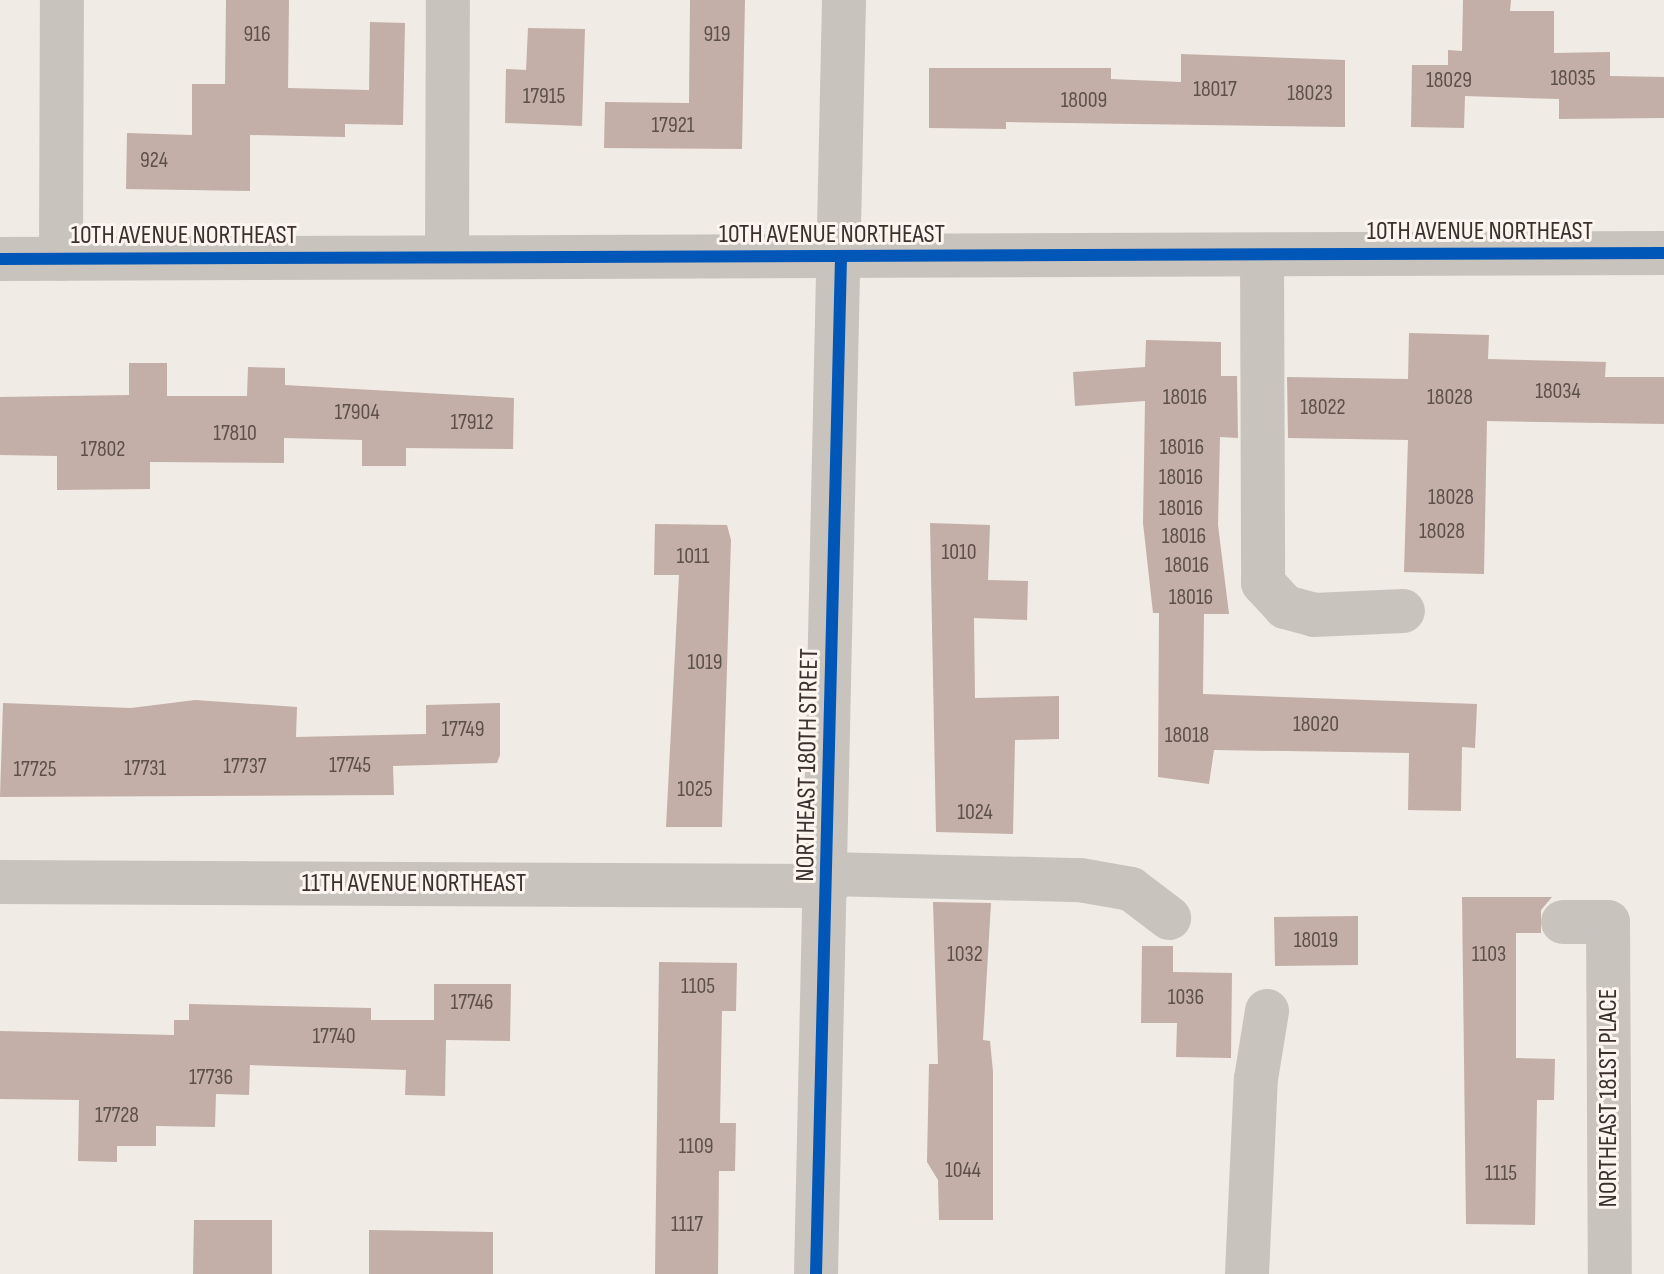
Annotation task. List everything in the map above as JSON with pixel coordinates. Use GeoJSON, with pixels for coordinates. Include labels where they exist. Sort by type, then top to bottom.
{"type":"FeatureCollection","features":[{"type":"Feature","properties":{"kind":"street"},"geometry":{"type":"LineString","coordinates":[[61,259],[62,0]]}},
{"type":"Feature","properties":{"kind":"street"},"geometry":{"type":"LineString","coordinates":[[447,257],[448,0]]}},
{"type":"Feature","properties":{"kind":"street","name":"NORTHEAST 180TH STREET"},"geometry":{"type":"LineString","coordinates":[[816,1274],[828,880],[844,0]]}},
{"type":"Feature","properties":{"kind":"street","name":"10TH AVENUE NORTHEAST"},"geometry":{"type":"LineString","coordinates":[[0,259],[1664,253]]}},
{"type":"Feature","properties":{"kind":"street"},"geometry":{"type":"LineString","coordinates":[[1262,255],[1263,583],[1285,607],[1314,615],[1403,611]]}},
{"type":"Feature","properties":{"kind":"street","name":"11TH AVENUE NORTHEAST"},"geometry":{"type":"LineString","coordinates":[[0,882],[1080,880],[1131,889],[1169,918]]}},
{"type":"Feature","properties":{"kind":"street","name":"NORTHEAST 181ST PLACE"},"geometry":{"type":"LineString","coordinates":[[1563,922],[1608,922],[1610,1274]]}},
{"type":"Feature","properties":{"kind":"street"},"geometry":{"type":"LineString","coordinates":[[1247,1274],[1256,1079],[1267,1011]]}},
{"type":"Feature","properties":{"kind":"building"},"geometry":{"type":"Polygon","coordinates":[[[226,0],[289,0],[288,88],[369,90],[370,22],[405,23],[403,125],[345,124],[345,137],[250,135],[250,191],[126,189],[127,133],[192,135],[192,84],[225,84],[226,0]]]}},
{"type":"Feature","properties":{"kind":"building"},"geometry":{"type":"Polygon","coordinates":[[[690,0],[745,0],[742,149],[604,148],[605,102],[689,103],[690,0]]]}},
{"type":"Feature","properties":{"kind":"building"},"geometry":{"type":"Polygon","coordinates":[[[1463,0],[1511,0],[1510,11],[1554,11],[1554,53],[1610,52],[1610,76],[1664,77],[1664,118],[1559,119],[1559,99],[1465,96],[1464,128],[1411,127],[1412,65],[1448,65],[1448,50],[1462,51],[1463,0]]]}},
{"type":"Feature","properties":{"kind":"building"},"geometry":{"type":"Polygon","coordinates":[[[528,28],[585,29],[582,126],[505,123],[506,69],[526,70],[528,28]]]}},
{"type":"Feature","properties":{"kind":"building"},"geometry":{"type":"Polygon","coordinates":[[[1181,54],[1345,60],[1345,127],[1006,122],[1006,129],[929,128],[929,68],[1111,68],[1111,79],[1181,82],[1181,54]]]}},
{"type":"Feature","properties":{"kind":"building"},"geometry":{"type":"Polygon","coordinates":[[[1409,333],[1489,335],[1488,359],[1606,362],[1605,377],[1664,377],[1664,424],[1487,421],[1484,574],[1404,572],[1408,440],[1288,438],[1287,377],[1408,379],[1409,333]]]}},
{"type":"Feature","properties":{"kind":"building"},"geometry":{"type":"Polygon","coordinates":[[[1146,340],[1221,342],[1221,376],[1237,376],[1238,438],[1220,437],[1218,525],[1229,614],[1204,614],[1203,694],[1477,704],[1475,748],[1462,747],[1461,811],[1408,810],[1409,753],[1214,750],[1209,784],[1158,777],[1159,613],[1153,613],[1143,523],[1145,401],[1075,406],[1073,372],[1145,367],[1146,340]]]}},
{"type":"Feature","properties":{"kind":"building"},"geometry":{"type":"Polygon","coordinates":[[[129,363],[167,363],[167,396],[247,396],[248,367],[285,368],[285,385],[514,398],[513,449],[406,448],[406,466],[362,466],[362,440],[284,438],[284,463],[150,462],[150,489],[57,490],[57,456],[0,455],[0,397],[129,395],[129,363]]]}},
{"type":"Feature","properties":{"kind":"building"},"geometry":{"type":"Polygon","coordinates":[[[930,523],[990,525],[988,580],[1028,581],[1027,620],[974,618],[975,698],[1059,696],[1059,739],[1015,740],[1013,834],[936,832],[930,523]]]}},
{"type":"Feature","properties":{"kind":"building"},"geometry":{"type":"Polygon","coordinates":[[[655,524],[727,525],[731,540],[722,827],[666,827],[679,575],[654,575],[655,524]]]}},
{"type":"Feature","properties":{"kind":"building"},"geometry":{"type":"Polygon","coordinates":[[[195,700],[297,707],[296,737],[426,734],[426,705],[500,703],[500,755],[497,763],[393,766],[394,795],[0,797],[3,703],[131,708],[195,700]]]}},
{"type":"Feature","properties":{"kind":"building"},"geometry":{"type":"Polygon","coordinates":[[[1462,897],[1552,897],[1541,910],[1541,933],[1516,933],[1516,1058],[1555,1059],[1554,1100],[1537,1100],[1535,1225],[1466,1224],[1462,897]]]}},
{"type":"Feature","properties":{"kind":"building"},"geometry":{"type":"Polygon","coordinates":[[[933,902],[991,903],[983,1040],[990,1041],[993,1072],[993,1220],[939,1220],[938,1180],[927,1162],[929,1064],[938,1064],[933,902]]]}},
{"type":"Feature","properties":{"kind":"building"},"geometry":{"type":"Polygon","coordinates":[[[1358,916],[1358,965],[1275,966],[1274,917],[1358,916]]]}},
{"type":"Feature","properties":{"kind":"building"},"geometry":{"type":"Polygon","coordinates":[[[1142,946],[1173,946],[1173,972],[1232,973],[1231,1058],[1176,1057],[1177,1023],[1141,1023],[1142,946]]]}},
{"type":"Feature","properties":{"kind":"building"},"geometry":{"type":"Polygon","coordinates":[[[659,962],[737,963],[736,1011],[722,1011],[720,1123],[736,1123],[735,1171],[719,1171],[718,1274],[655,1274],[659,962]]]}},
{"type":"Feature","properties":{"kind":"building"},"geometry":{"type":"Polygon","coordinates":[[[434,984],[511,984],[510,1041],[446,1040],[445,1096],[405,1095],[406,1070],[250,1065],[249,1095],[216,1094],[215,1127],[156,1126],[156,1146],[117,1146],[117,1162],[78,1161],[79,1100],[0,1099],[0,1031],[174,1035],[174,1020],[189,1020],[189,1004],[371,1008],[371,1020],[434,1020],[434,984]]]}},
{"type":"Feature","properties":{"kind":"building"},"geometry":{"type":"Polygon","coordinates":[[[194,1220],[272,1220],[272,1274],[193,1274],[194,1220]]]}},
{"type":"Feature","properties":{"kind":"building"},"geometry":{"type":"Polygon","coordinates":[[[369,1230],[493,1232],[493,1274],[369,1274],[369,1230]]]}},
{"type":"Feature","properties":{"kind":"cycle path"},"geometry":{"type":"LineString","coordinates":[[0,259],[1664,253]]}},
{"type":"Feature","properties":{"kind":"cycle path"},"geometry":{"type":"LineString","coordinates":[[816,1274],[841,258]]}}]}
